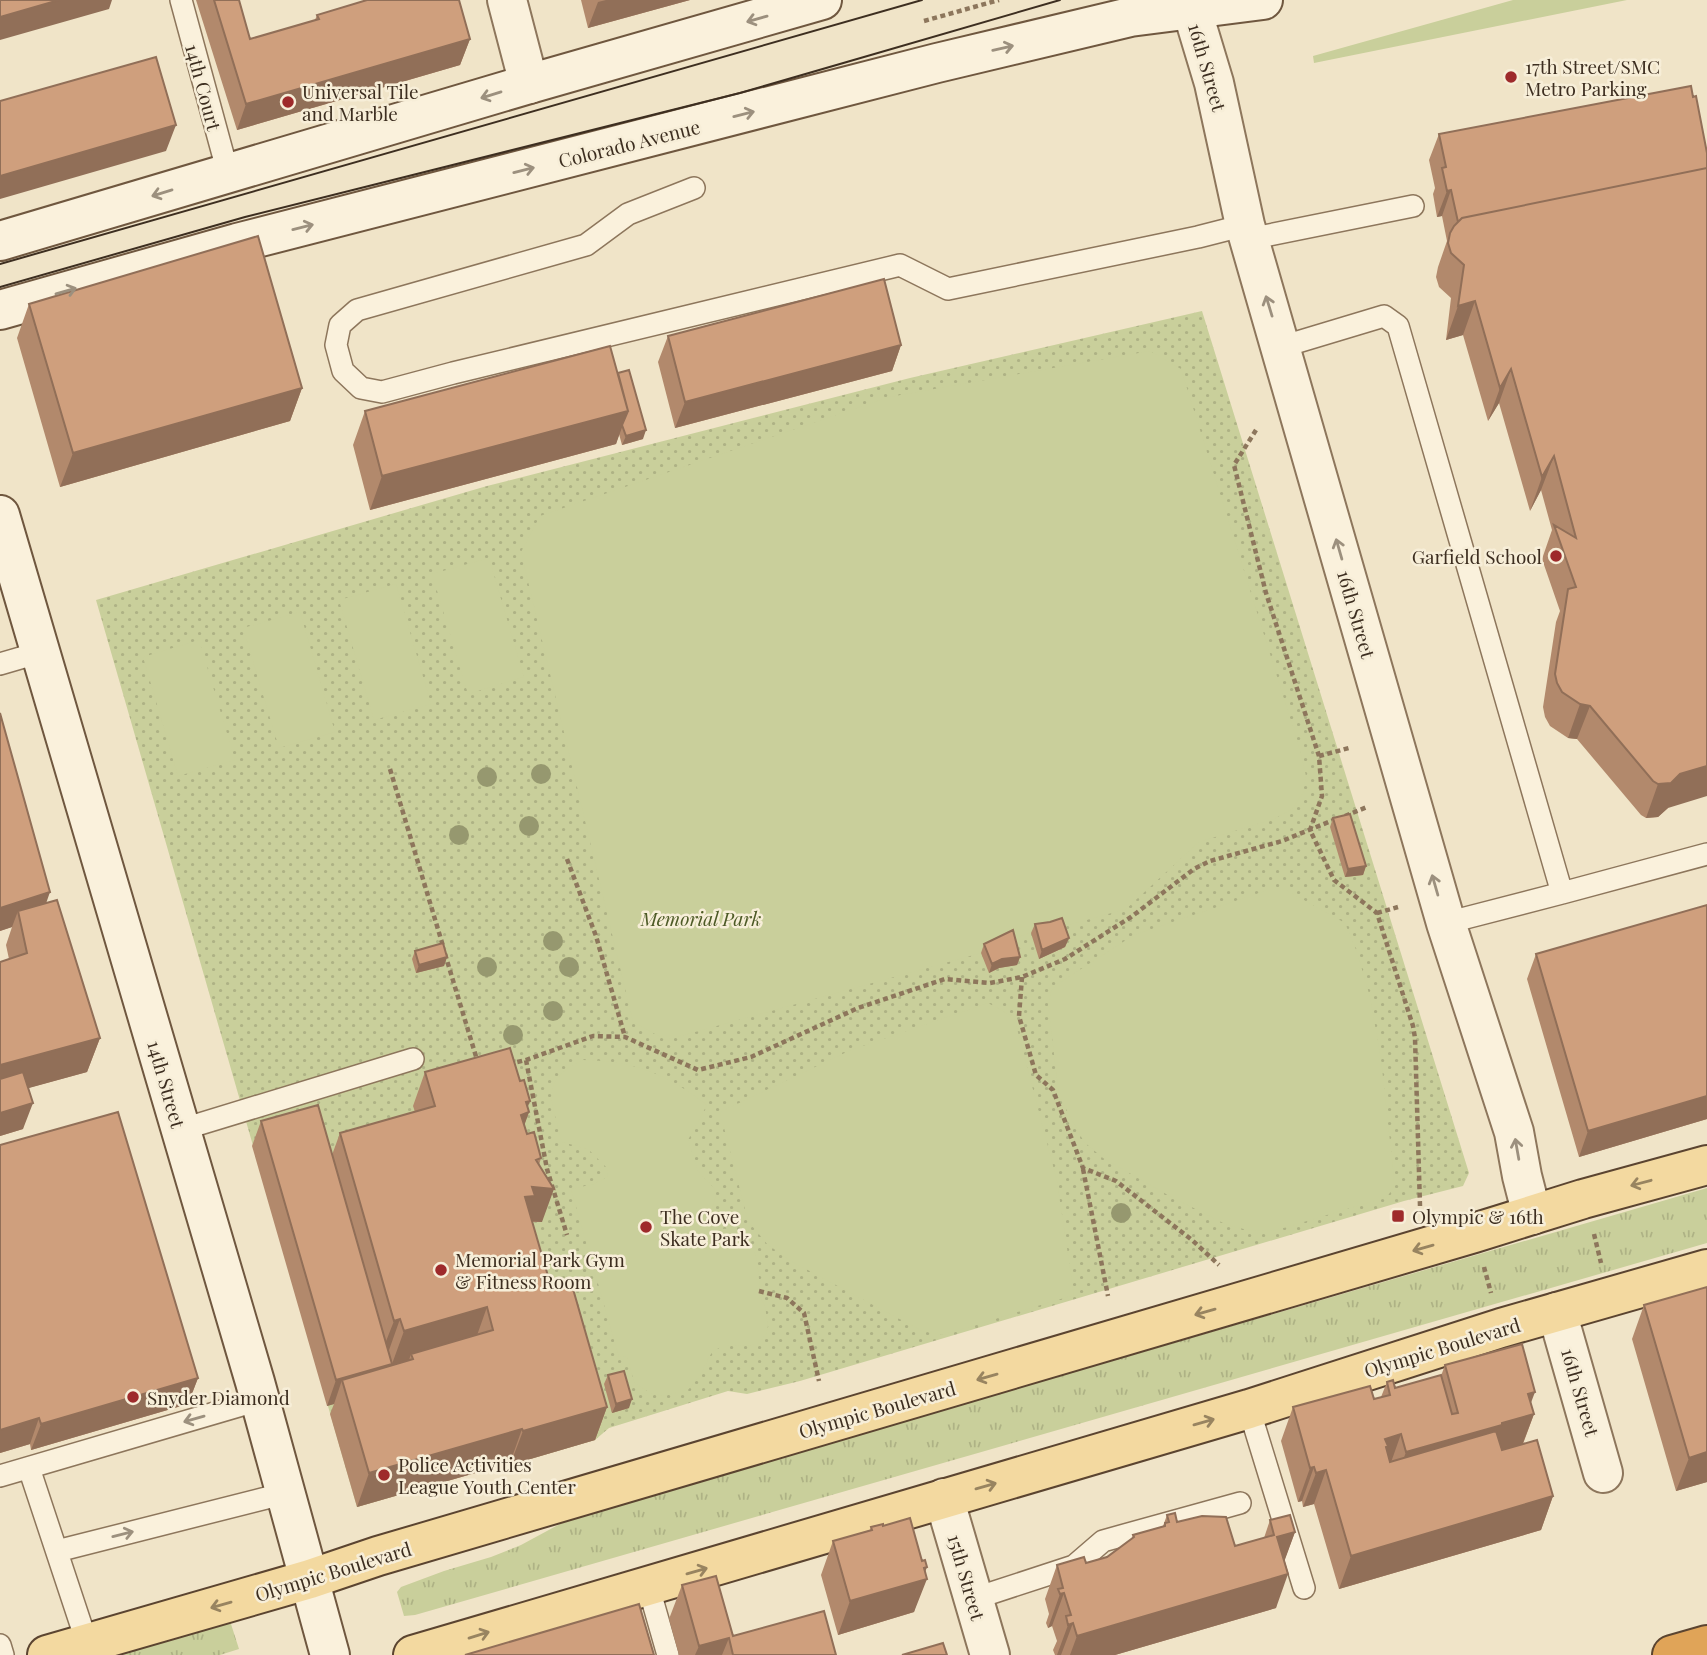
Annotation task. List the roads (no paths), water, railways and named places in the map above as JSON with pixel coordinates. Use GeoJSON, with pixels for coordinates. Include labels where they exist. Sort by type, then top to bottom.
{"type":"FeatureCollection","features":[{"type":"Feature","properties":{"kind":"main road","name":"Olympic Boulevard"},"geometry":{"type":"LineString","coordinates":[[47,1655],[1583,1199],[1707,1165]]}},
{"type":"Feature","properties":{"kind":"main road","name":"Olympic Boulevard"},"geometry":{"type":"LineString","coordinates":[[414,1655],[1250,1409],[1501,1328],[1707,1269]]}},
{"type":"Feature","properties":{"kind":"street"},"geometry":{"type":"LineString","coordinates":[[507,0],[529,84]]}},
{"type":"Feature","properties":{"kind":"street"},"geometry":{"type":"LineString","coordinates":[[0,241],[822,0]]}},
{"type":"Feature","properties":{"kind":"street","name":"Colorado Avenue"},"geometry":{"type":"LineString","coordinates":[[0,310],[237,243],[937,63],[1130,18],[1263,0]]}},
{"type":"Feature","properties":{"kind":"street","name":"16th Street"},"geometry":{"type":"LineString","coordinates":[[1192,10],[1214,83],[1247,232],[1446,923],[1514,1132],[1532,1215]]}},
{"type":"Feature","properties":{"kind":"street","name":"14th Street"},"geometry":{"type":"LineString","coordinates":[[0,515],[8,575],[41,652],[286,1493],[330,1655]]}},
{"type":"Feature","properties":{"kind":"street","name":"16th Street"},"geometry":{"type":"LineString","coordinates":[[1557,1312],[1603,1473]]}},
{"type":"Feature","properties":{"kind":"street","name":"15th Street"},"geometry":{"type":"LineString","coordinates":[[944,1498],[990,1655]]}},
{"type":"Feature","properties":{"kind":"lane","name":"14th Court"},"geometry":{"type":"LineString","coordinates":[[181,0],[228,173]]}},
{"type":"Feature","properties":{"kind":"lane"},"geometry":{"type":"LineString","coordinates":[[694,188],[628,214],[586,245],[357,310],[340,325],[335,345],[343,371],[361,388],[382,392],[900,265],[948,289],[1198,237],[1413,206]]}},
{"type":"Feature","properties":{"kind":"lane"},"geometry":{"type":"LineString","coordinates":[[1281,348],[1384,316],[1398,326],[1562,892]]}},
{"type":"Feature","properties":{"kind":"lane"},"geometry":{"type":"LineString","coordinates":[[0,664],[41,652]]}},
{"type":"Feature","properties":{"kind":"lane"},"geometry":{"type":"LineString","coordinates":[[1446,923],[1707,854]]}},
{"type":"Feature","properties":{"kind":"lane"},"geometry":{"type":"LineString","coordinates":[[180,1130],[412,1059]]}},
{"type":"Feature","properties":{"kind":"lane"},"geometry":{"type":"LineString","coordinates":[[0,1476],[259,1400]]}},
{"type":"Feature","properties":{"kind":"lane"},"geometry":{"type":"LineString","coordinates":[[1250,1409],[1304,1588]]}},
{"type":"Feature","properties":{"kind":"lane"},"geometry":{"type":"LineString","coordinates":[[29,1468],[87,1643]]}},
{"type":"Feature","properties":{"kind":"lane"},"geometry":{"type":"LineString","coordinates":[[57,1550],[286,1493]]}},
{"type":"Feature","properties":{"kind":"lane"},"geometry":{"type":"LineString","coordinates":[[973,1599],[1074,1566],[1103,1541],[1240,1503]]}},
{"type":"Feature","properties":{"kind":"lane"},"geometry":{"type":"LineString","coordinates":[[648,1585],[668,1655]]}},
{"type":"Feature","properties":{"kind":"lane"},"geometry":{"type":"LineString","coordinates":[[0,1645],[3,1655]]}},
{"type":"Feature","properties":{"kind":"tram line"},"geometry":{"type":"LineString","coordinates":[[0,264],[922,0]]}},
{"type":"Feature","properties":{"kind":"tram line"},"geometry":{"type":"LineString","coordinates":[[0,287],[245,217],[740,93],[1060,0]]}},
{"type":"Feature","properties":{"kind":"place","name":"17th Street/SMC Metro Parking"},"geometry":{"type":"Point","coordinates":[1511,77]}},
{"type":"Feature","properties":{"kind":"place","name":"Universal Tile and Marble"},"geometry":{"type":"Point","coordinates":[288,102]}},
{"type":"Feature","properties":{"kind":"place","name":"Garfield School"},"geometry":{"type":"Point","coordinates":[1556,556]}},
{"type":"Feature","properties":{"kind":"place","name":"Olympic & 16th"},"geometry":{"type":"Point","coordinates":[1398,1216]}},
{"type":"Feature","properties":{"kind":"place","name":"The Cove Skate Park"},"geometry":{"type":"Point","coordinates":[646,1227]}},
{"type":"Feature","properties":{"kind":"place","name":"Memorial Park Gym & Fitness Room"},"geometry":{"type":"Point","coordinates":[441,1270]}},
{"type":"Feature","properties":{"kind":"place","name":"Snyder Diamond"},"geometry":{"type":"Point","coordinates":[133,1397]}},
{"type":"Feature","properties":{"kind":"place","name":"Police Activities League Youth Center"},"geometry":{"type":"Point","coordinates":[384,1475]}},
{"type":"Feature","properties":{"kind":"park label","name":"Memorial Park"},"geometry":{"type":"Point","coordinates":[701,918]}}]}
